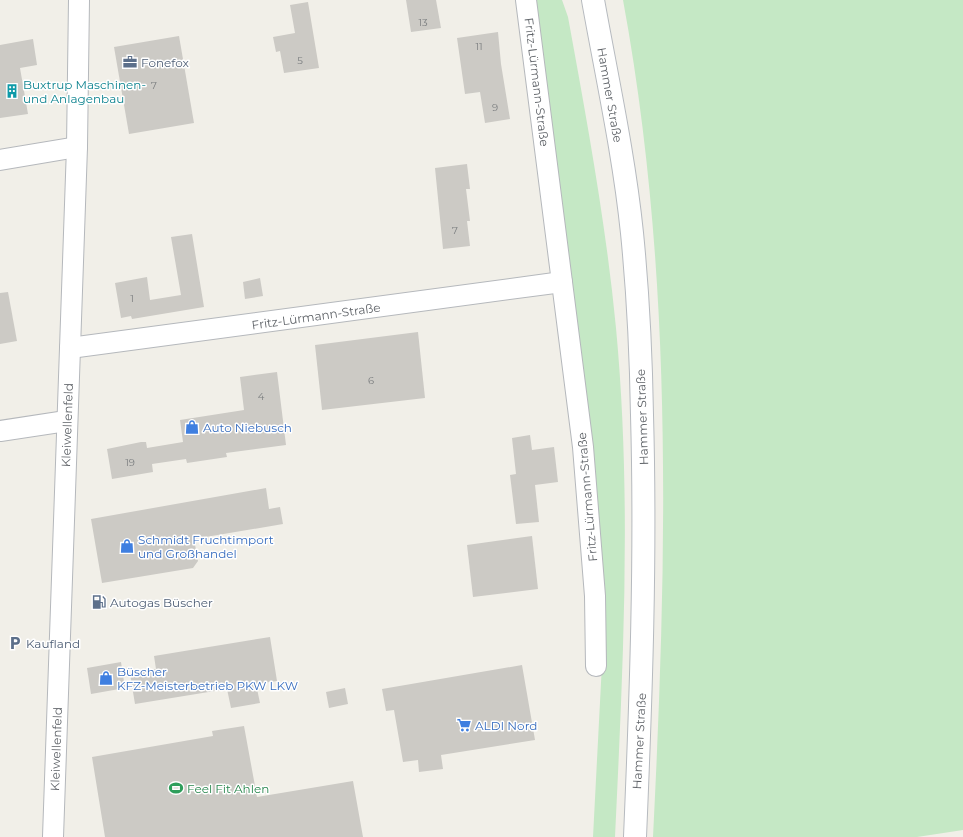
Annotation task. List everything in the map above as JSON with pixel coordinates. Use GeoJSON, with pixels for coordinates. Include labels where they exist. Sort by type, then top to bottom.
{"type":"FeatureCollection","features":[{"type":"Feature","properties":{"kind":"main road","name":"Hammer Straße"},"geometry":{"type":"LineString","coordinates":[[593,0],[622,157],[632,234],[641,356],[645,502],[644,586],[643,663],[635,837]]}},
{"type":"Feature","properties":{"kind":"street","name":"Fritz-Lürmann-Straße"},"geometry":{"type":"LineString","coordinates":[[526,0],[583,447],[590,517],[596,625],[596,666]]}},
{"type":"Feature","properties":{"kind":"street","name":"Kleiwellenfeld"},"geometry":{"type":"LineString","coordinates":[[53,837],[81,4]]}},
{"type":"Feature","properties":{"kind":"street"},"geometry":{"type":"LineString","coordinates":[[0,160],[77,147]]}},
{"type":"Feature","properties":{"kind":"street","name":"Fritz-Lürmann-Straße"},"geometry":{"type":"LineString","coordinates":[[70,348],[562,282]]}},
{"type":"Feature","properties":{"kind":"street"},"geometry":{"type":"LineString","coordinates":[[0,431],[66,421]]}},
{"type":"Feature","properties":{"kind":"green space"},"geometry":{"type":"Polygon","coordinates":[[[536,0],[562,0],[568,17],[601,211],[616,328],[621,391],[625,519],[621,710],[615,837],[593,837],[604,625],[536,0]]]}},
{"type":"Feature","properties":{"kind":"green space"},"geometry":{"type":"Polygon","coordinates":[[[623,0],[963,0],[963,830],[917,837],[653,837],[658,732],[663,522],[659,313],[651,208],[640,104],[623,0]]]}},
{"type":"Feature","properties":{"kind":"building"},"geometry":{"type":"Polygon","coordinates":[[[406,0],[436,0],[441,28],[411,32],[406,0]]]}},
{"type":"Feature","properties":{"kind":"building"},"geometry":{"type":"Polygon","coordinates":[[[308,2],[319,68],[284,73],[280,51],[276,52],[273,37],[295,33],[290,5],[308,2]]]}},
{"type":"Feature","properties":{"kind":"building"},"geometry":{"type":"Polygon","coordinates":[[[498,32],[501,64],[510,119],[485,123],[480,92],[465,94],[457,38],[498,32]]]}},
{"type":"Feature","properties":{"kind":"building"},"geometry":{"type":"Polygon","coordinates":[[[179,36],[194,123],[129,134],[114,47],[179,36]]]}},
{"type":"Feature","properties":{"kind":"building","name":"Buxtrup Maschinen- und Anlagenbau"},"geometry":{"type":"Polygon","coordinates":[[[33,39],[37,65],[20,68],[28,114],[0,118],[0,45],[33,39]]]}},
{"type":"Feature","properties":{"kind":"building"},"geometry":{"type":"Polygon","coordinates":[[[467,164],[470,189],[466,189],[470,221],[467,221],[470,246],[443,249],[435,168],[467,164]]]}},
{"type":"Feature","properties":{"kind":"building"},"geometry":{"type":"Polygon","coordinates":[[[192,234],[204,307],[132,319],[131,316],[121,318],[115,283],[147,277],[150,300],[181,295],[171,237],[192,234]]]}},
{"type":"Feature","properties":{"kind":"building"},"geometry":{"type":"Polygon","coordinates":[[[260,278],[263,296],[245,299],[243,282],[260,278]]]}},
{"type":"Feature","properties":{"kind":"building"},"geometry":{"type":"Polygon","coordinates":[[[8,292],[17,341],[0,344],[0,293],[8,292]]]}},
{"type":"Feature","properties":{"kind":"building"},"geometry":{"type":"Polygon","coordinates":[[[418,332],[425,398],[322,410],[315,345],[418,332]]]}},
{"type":"Feature","properties":{"kind":"building"},"geometry":{"type":"Polygon","coordinates":[[[277,372],[286,445],[226,453],[227,457],[187,463],[186,459],[152,464],[153,472],[112,479],[107,449],[141,442],[146,442],[147,448],[183,442],[180,420],[244,410],[240,377],[277,372]]]}},
{"type":"Feature","properties":{"kind":"building"},"geometry":{"type":"Polygon","coordinates":[[[530,435],[532,450],[554,447],[558,482],[535,485],[539,522],[516,524],[510,475],[516,474],[512,438],[530,435]]]}},
{"type":"Feature","properties":{"kind":"building"},"geometry":{"type":"Polygon","coordinates":[[[266,488],[269,509],[280,507],[283,524],[194,539],[198,561],[193,568],[102,583],[91,519],[266,488]]]}},
{"type":"Feature","properties":{"kind":"building"},"geometry":{"type":"Polygon","coordinates":[[[532,536],[538,589],[473,597],[467,545],[532,536]]]}},
{"type":"Feature","properties":{"kind":"building"},"geometry":{"type":"Polygon","coordinates":[[[270,637],[277,681],[256,684],[260,703],[231,708],[227,689],[135,704],[130,674],[156,669],[154,656],[270,637]]]}},
{"type":"Feature","properties":{"kind":"building","name":"Büscher KFZ-Meisterbetrieb PKW LKW"},"geometry":{"type":"Polygon","coordinates":[[[121,662],[125,688],[91,694],[87,668],[121,662]]]}},
{"type":"Feature","properties":{"kind":"building","name":"ALDI Nord"},"geometry":{"type":"Polygon","coordinates":[[[522,665],[535,740],[441,755],[443,769],[419,772],[418,760],[403,762],[394,710],[386,711],[382,689],[522,665]]]}},
{"type":"Feature","properties":{"kind":"building"},"geometry":{"type":"Polygon","coordinates":[[[345,688],[348,704],[329,708],[326,692],[345,688]]]}},
{"type":"Feature","properties":{"kind":"building","name":"Feel Fit Ahlen"},"geometry":{"type":"Polygon","coordinates":[[[244,726],[257,797],[353,781],[363,837],[105,837],[92,757],[213,736],[212,731],[244,726]]]}},
{"type":"Feature","properties":{"kind":"place","name":"Fonefox"},"geometry":{"type":"Point","coordinates":[130,62]}},
{"type":"Feature","properties":{"kind":"place","name":"Buxtrup Maschinen- und Anlagenbau"},"geometry":{"type":"Point","coordinates":[12,91]}},
{"type":"Feature","properties":{"kind":"place","name":"Auto Niebusch"},"geometry":{"type":"Point","coordinates":[192,427]}},
{"type":"Feature","properties":{"kind":"place","name":"Schmidt Fruchtimport und Großhandel"},"geometry":{"type":"Point","coordinates":[127,546]}},
{"type":"Feature","properties":{"kind":"place","name":"Autogas Büscher"},"geometry":{"type":"Point","coordinates":[99,602]}},
{"type":"Feature","properties":{"kind":"place","name":"Kaufland"},"geometry":{"type":"Point","coordinates":[15,643]}},
{"type":"Feature","properties":{"kind":"place","name":"Büscher KFZ-Meisterbetrieb PKW LKW"},"geometry":{"type":"Point","coordinates":[106,678]}},
{"type":"Feature","properties":{"kind":"place","name":"ALDI Nord"},"geometry":{"type":"Point","coordinates":[464,725]}},
{"type":"Feature","properties":{"kind":"place","name":"Feel Fit Ahlen"},"geometry":{"type":"Point","coordinates":[176,788]}}]}
